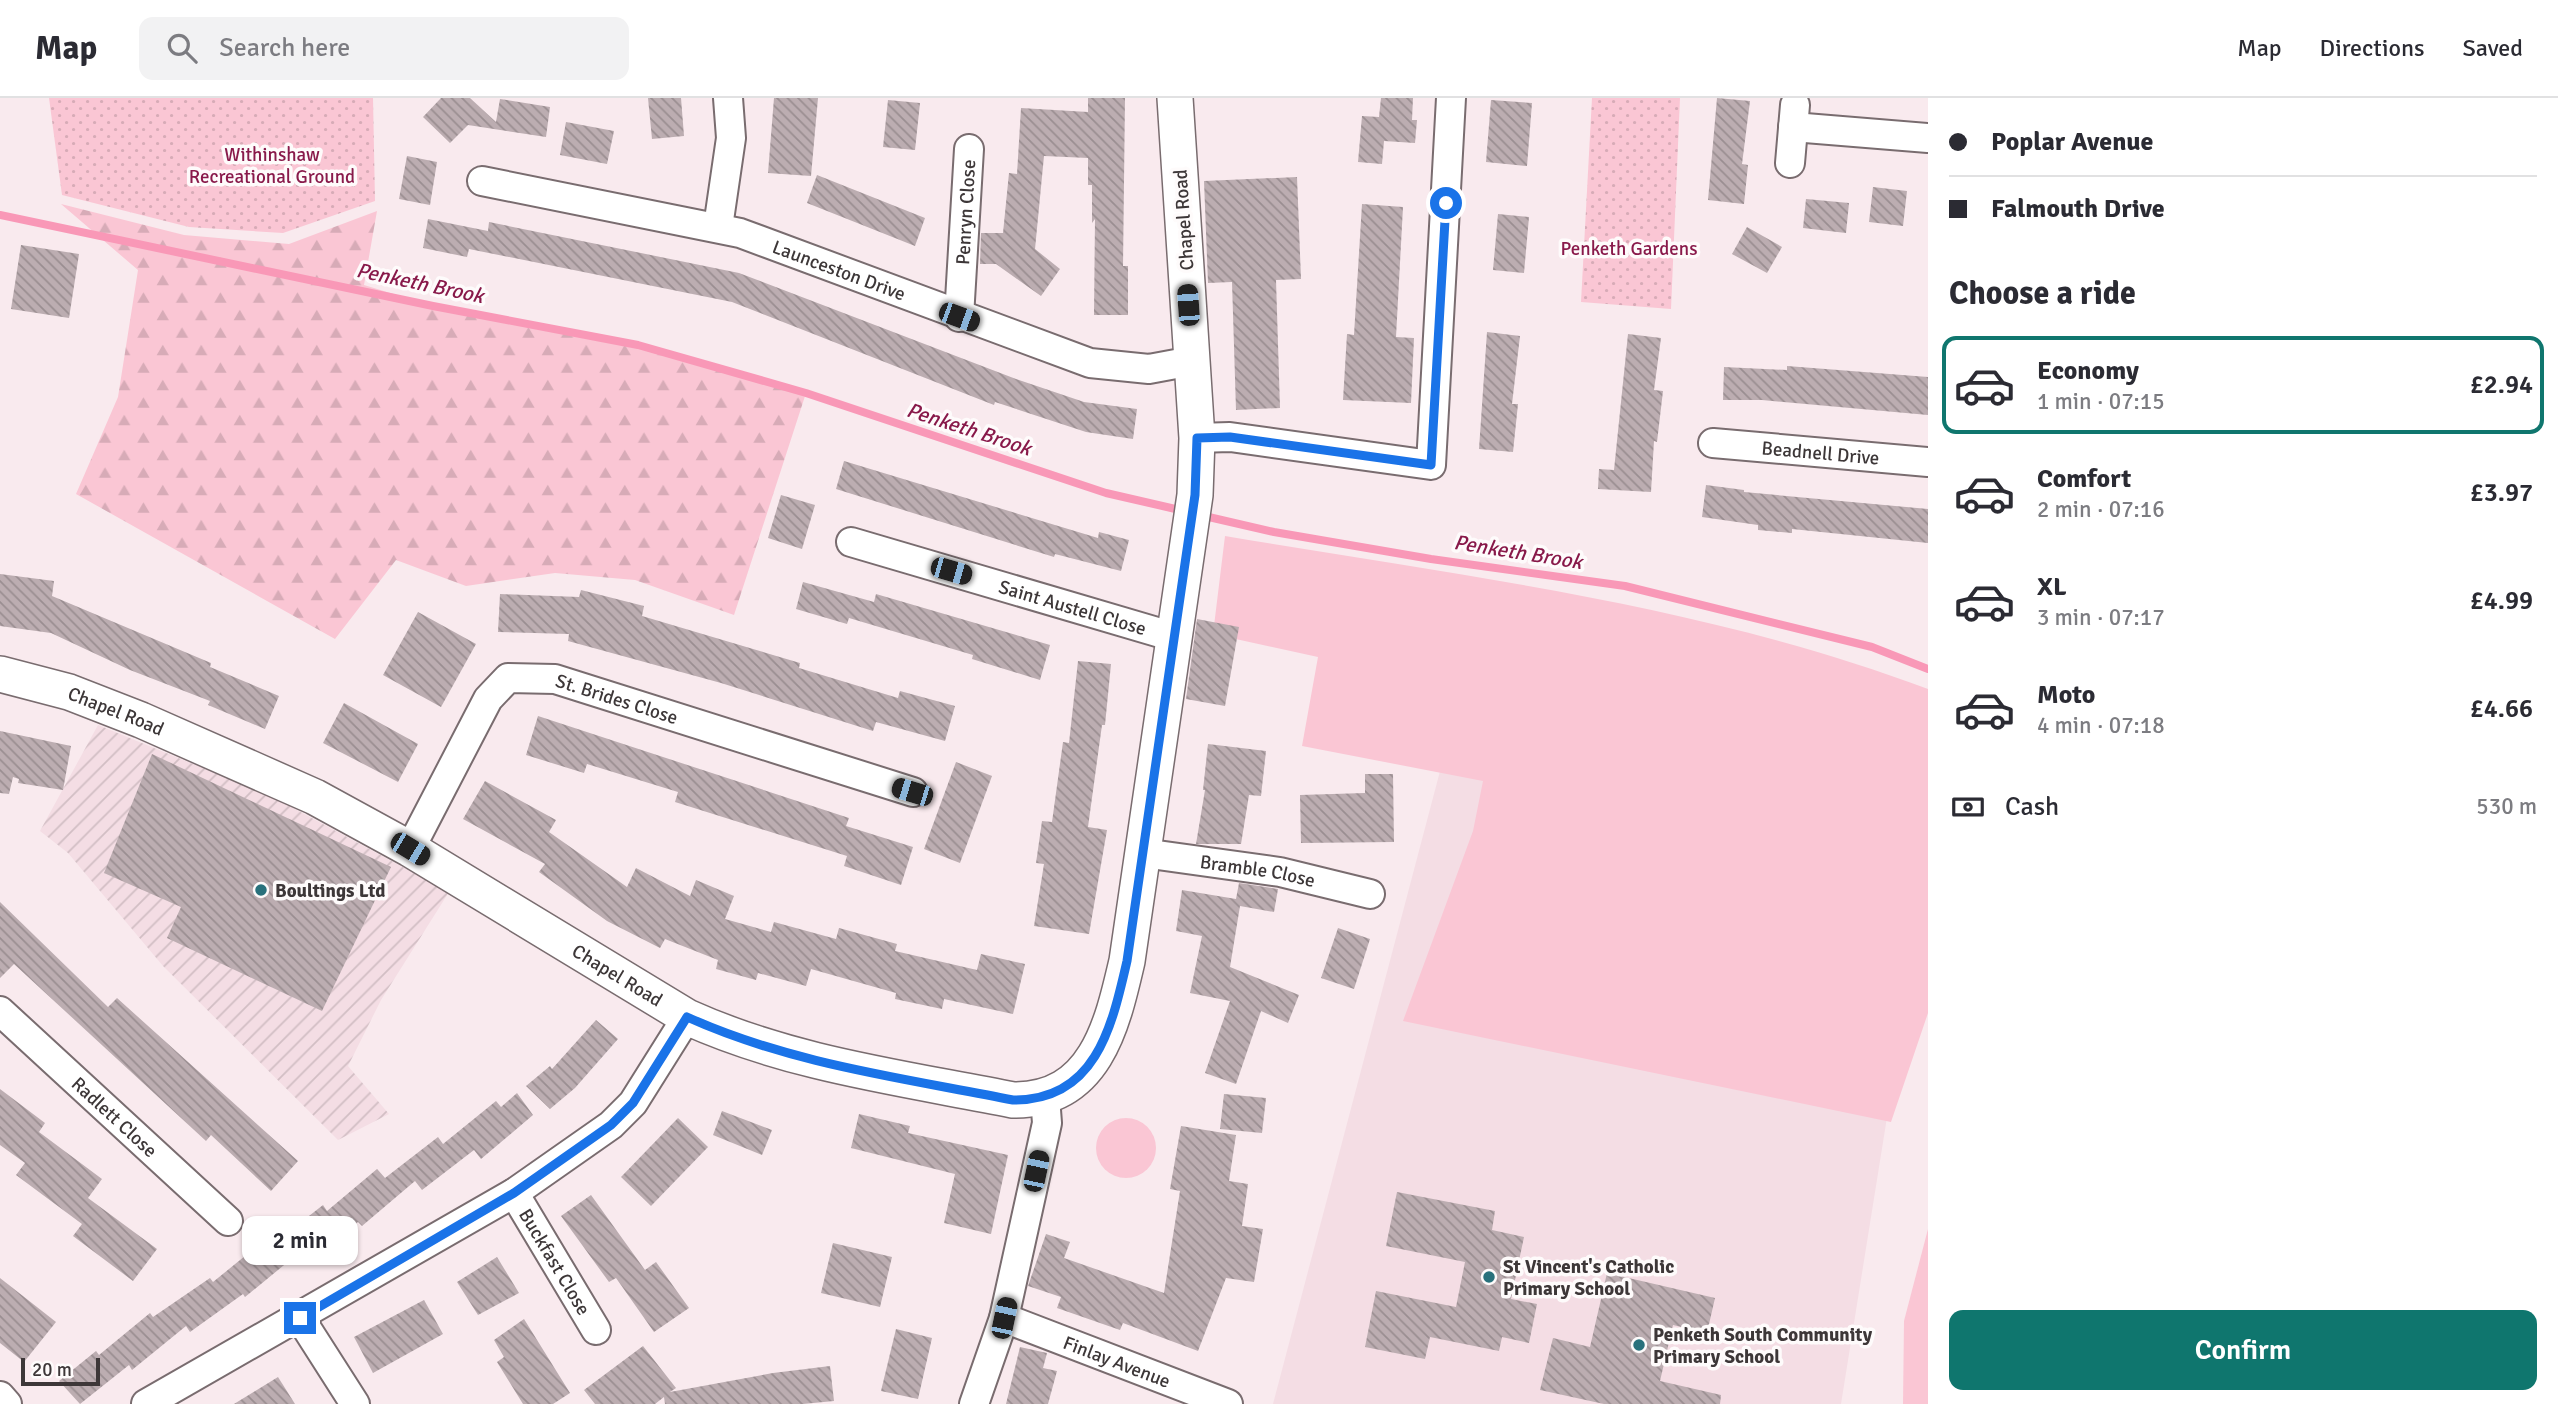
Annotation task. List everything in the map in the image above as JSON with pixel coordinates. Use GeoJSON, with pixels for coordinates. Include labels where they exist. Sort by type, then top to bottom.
{"type":"FeatureCollection","features":[{"type":"Feature","properties":{"kind":"street"},"geometry":{"type":"LineString","coordinates":[[719,227],[732,138],[728,98]]}},
{"type":"Feature","properties":{"kind":"street","name":"Chapel Road"},"geometry":{"type":"LineString","coordinates":[[0,674],[69,692],[141,720],[315,797],[410,849],[687,1017],[733,1038],[785,1055],[1013,1100],[1045,1097],[1069,1084],[1084,1071],[1102,1047],[1114,1017],[1127,961],[1195,495],[1197,438],[1175,98]]}},
{"type":"Feature","properties":{"kind":"street"},"geometry":{"type":"LineString","coordinates":[[1197,438],[1230,437],[1431,465],[1451,98]]}},
{"type":"Feature","properties":{"kind":"street"},"geometry":{"type":"LineString","coordinates":[[1790,163],[1794,116],[1928,138]]}},
{"type":"Feature","properties":{"kind":"street","name":"Penryn Close"},"geometry":{"type":"LineString","coordinates":[[959,317],[969,149]]}},
{"type":"Feature","properties":{"kind":"street","name":"Launceston Drive"},"geometry":{"type":"LineString","coordinates":[[482,181],[719,227],[766,241],[959,317],[1099,365],[1149,369],[1192,361]]}},
{"type":"Feature","properties":{"kind":"street","name":"Beadnell Drive"},"geometry":{"type":"LineString","coordinates":[[1713,443],[1928,462]]}},
{"type":"Feature","properties":{"kind":"street","name":"Saint Austell Close"},"geometry":{"type":"LineString","coordinates":[[851,541],[1174,637]]}},
{"type":"Feature","properties":{"kind":"street","name":"St. Brides Close"},"geometry":{"type":"LineString","coordinates":[[410,849],[488,699],[508,678],[555,679],[912,792]]}},
{"type":"Feature","properties":{"kind":"street","name":"Bramble Close"},"geometry":{"type":"LineString","coordinates":[[1143,853],[1280,872],[1370,894]]}},
{"type":"Feature","properties":{"kind":"street","name":"Radlett Close"},"geometry":{"type":"LineString","coordinates":[[0,1011],[228,1221]]}},
{"type":"Feature","properties":{"kind":"street"},"geometry":{"type":"LineString","coordinates":[[146,1404],[514,1193],[611,1125],[633,1103],[687,1017]]}},
{"type":"Feature","properties":{"kind":"street"},"geometry":{"type":"LineString","coordinates":[[974,1404],[1004,1318],[1047,1123],[1045,1097]]}},
{"type":"Feature","properties":{"kind":"street","name":"Buckfast Close"},"geometry":{"type":"LineString","coordinates":[[514,1193],[596,1330]]}},
{"type":"Feature","properties":{"kind":"street"},"geometry":{"type":"LineString","coordinates":[[300,1318],[355,1404]]}},
{"type":"Feature","properties":{"kind":"street","name":"Finlay Avenue"},"geometry":{"type":"LineString","coordinates":[[1004,1318],[1228,1404]]}},
{"type":"Feature","properties":{"kind":"shaded area"},"geometry":{"type":"Polygon","coordinates":[[[1458,703],[1919,918],[1841,1404],[1273,1404],[1458,703]]]}},
{"type":"Feature","properties":{"kind":"shaded area"},"geometry":{"type":"Polygon","coordinates":[[[98,725],[271,796],[449,892],[381,1000],[348,1066],[389,1114],[338,1140],[163,966],[68,853],[40,831],[98,725]]]}},
{"type":"Feature","properties":{"kind":"green space","name":"Withinshaw Recreational Ground"},"geometry":{"type":"Polygon","coordinates":[[[49,98],[373,98],[375,201],[283,233],[189,227],[62,195],[49,98]]]}},
{"type":"Feature","properties":{"kind":"green space","name":"Penketh Gardens"},"geometry":{"type":"Polygon","coordinates":[[[1592,98],[1680,98],[1671,309],[1581,302],[1592,98]]]}},
{"type":"Feature","properties":{"kind":"green space"},"geometry":{"type":"Polygon","coordinates":[[[61,204],[184,235],[289,244],[377,211],[364,285],[433,306],[638,345],[806,393],[734,615],[635,580],[555,573],[466,586],[396,560],[335,639],[76,494],[118,397],[138,270],[61,204]]]}},
{"type":"Feature","properties":{"kind":"green space"},"geometry":{"type":"Polygon","coordinates":[[[1225,536],[1492,580],[1669,614],[1843,660],[1928,689],[1928,1013],[1891,1122],[1403,1021],[1473,831],[1483,781],[1302,746],[1318,657],[1213,634],[1225,536]]]}},
{"type":"Feature","properties":{"kind":"green space"},"geometry":{"type":"Polygon","coordinates":[[[1126,1118],[1143,1123],[1151,1131],[1156,1148],[1151,1165],[1143,1173],[1126,1178],[1109,1173],[1101,1165],[1096,1148],[1101,1131],[1109,1123],[1126,1118]]]}},
{"type":"Feature","properties":{"kind":"green space"},"geometry":{"type":"Polygon","coordinates":[[[1928,1229],[1928,1404],[1903,1404],[1904,1321],[1928,1229]]]}},
{"type":"Feature","properties":{"kind":"building"},"geometry":{"type":"Polygon","coordinates":[[[441,98],[470,98],[496,122],[500,99],[550,107],[546,137],[468,125],[450,143],[423,117],[441,98]]]}},
{"type":"Feature","properties":{"kind":"building"},"geometry":{"type":"Polygon","coordinates":[[[648,98],[681,98],[684,136],[652,139],[648,98]]]}},
{"type":"Feature","properties":{"kind":"building"},"geometry":{"type":"Polygon","coordinates":[[[774,98],[818,98],[811,176],[768,173],[774,98]]]}},
{"type":"Feature","properties":{"kind":"building"},"geometry":{"type":"Polygon","coordinates":[[[1088,98],[1125,98],[1123,266],[1128,266],[1128,315],[1094,315],[1095,219],[1092,223],[1092,185],[1088,185],[1088,158],[1044,156],[1035,249],[1060,269],[1041,296],[996,264],[980,264],[981,233],[1003,233],[1009,173],[1017,174],[1021,108],[1088,112],[1088,98]]]}},
{"type":"Feature","properties":{"kind":"building"},"geometry":{"type":"Polygon","coordinates":[[[1381,98],[1413,98],[1412,120],[1417,120],[1415,143],[1384,141],[1382,164],[1358,162],[1362,116],[1379,117],[1381,98]]]}},
{"type":"Feature","properties":{"kind":"building"},"geometry":{"type":"Polygon","coordinates":[[[1717,98],[1750,101],[1742,164],[1748,165],[1744,204],[1708,200],[1717,98]]]}},
{"type":"Feature","properties":{"kind":"building"},"geometry":{"type":"Polygon","coordinates":[[[888,100],[920,103],[915,150],[883,147],[888,100]]]}},
{"type":"Feature","properties":{"kind":"building"},"geometry":{"type":"Polygon","coordinates":[[[1491,100],[1532,103],[1527,166],[1486,162],[1491,100]]]}},
{"type":"Feature","properties":{"kind":"building"},"geometry":{"type":"Polygon","coordinates":[[[566,122],[614,131],[607,164],[560,155],[566,122]]]}},
{"type":"Feature","properties":{"kind":"building"},"geometry":{"type":"Polygon","coordinates":[[[407,156],[437,162],[430,205],[399,199],[407,156]]]}},
{"type":"Feature","properties":{"kind":"building"},"geometry":{"type":"Polygon","coordinates":[[[817,175],[925,218],[915,246],[807,203],[817,175]]]}},
{"type":"Feature","properties":{"kind":"building"},"geometry":{"type":"Polygon","coordinates":[[[1297,177],[1301,279],[1276,280],[1280,408],[1236,410],[1232,282],[1208,283],[1204,181],[1297,177]]]}},
{"type":"Feature","properties":{"kind":"building"},"geometry":{"type":"Polygon","coordinates":[[[1873,187],[1907,191],[1903,226],[1869,222],[1873,187]]]}},
{"type":"Feature","properties":{"kind":"building"},"geometry":{"type":"Polygon","coordinates":[[[1806,199],[1849,203],[1846,233],[1803,228],[1806,199]]]}},
{"type":"Feature","properties":{"kind":"building"},"geometry":{"type":"Polygon","coordinates":[[[1362,204],[1403,207],[1396,337],[1414,338],[1411,403],[1343,400],[1347,334],[1354,335],[1362,204]]]}},
{"type":"Feature","properties":{"kind":"building"},"geometry":{"type":"Polygon","coordinates":[[[1498,214],[1529,217],[1524,273],[1493,270],[1498,214]]]}},
{"type":"Feature","properties":{"kind":"building"},"geometry":{"type":"Polygon","coordinates":[[[428,219],[488,231],[489,222],[739,273],[1016,379],[1084,402],[1137,409],[1133,439],[1086,432],[995,402],[994,405],[732,302],[469,249],[467,257],[423,248],[428,219]]]}},
{"type":"Feature","properties":{"kind":"building"},"geometry":{"type":"Polygon","coordinates":[[[1747,227],[1782,247],[1767,273],[1732,254],[1747,227]]]}},
{"type":"Feature","properties":{"kind":"building"},"geometry":{"type":"Polygon","coordinates":[[[21,245],[79,254],[69,318],[11,309],[21,245]]]}},
{"type":"Feature","properties":{"kind":"building"},"geometry":{"type":"Polygon","coordinates":[[[1487,332],[1520,336],[1512,404],[1518,404],[1513,452],[1479,449],[1487,332]]]}},
{"type":"Feature","properties":{"kind":"building"},"geometry":{"type":"Polygon","coordinates":[[[1628,334],[1661,338],[1654,390],[1663,391],[1657,442],[1654,441],[1651,492],[1598,489],[1599,469],[1614,470],[1628,334]]]}},
{"type":"Feature","properties":{"kind":"building"},"geometry":{"type":"Polygon","coordinates":[[[1787,366],[1928,377],[1928,415],[1762,400],[1723,400],[1724,367],[1787,370],[1787,366]]]}},
{"type":"Feature","properties":{"kind":"building"},"geometry":{"type":"Polygon","coordinates":[[[844,461],[1098,538],[1099,532],[1129,540],[1121,571],[1055,554],[1054,557],[836,489],[844,461]]]}},
{"type":"Feature","properties":{"kind":"building"},"geometry":{"type":"Polygon","coordinates":[[[1706,485],[1744,492],[1928,509],[1928,543],[1792,529],[1792,533],[1758,530],[1758,525],[1702,517],[1706,485]]]}},
{"type":"Feature","properties":{"kind":"building"},"geometry":{"type":"Polygon","coordinates":[[[781,495],[815,505],[802,549],[768,538],[781,495]]]}},
{"type":"Feature","properties":{"kind":"building"},"geometry":{"type":"Polygon","coordinates":[[[0,574],[54,581],[52,596],[211,663],[210,667],[279,696],[265,729],[208,705],[210,701],[130,670],[51,633],[0,626],[0,574]]]}},
{"type":"Feature","properties":{"kind":"building"},"geometry":{"type":"Polygon","coordinates":[[[803,582],[874,602],[876,594],[1050,645],[1040,680],[972,659],[973,655],[849,618],[847,624],[796,609],[803,582]]]}},
{"type":"Feature","properties":{"kind":"building"},"geometry":{"type":"Polygon","coordinates":[[[581,590],[644,606],[642,616],[800,663],[799,668],[898,698],[900,691],[955,706],[945,741],[876,722],[873,731],[721,683],[568,641],[569,634],[498,632],[500,594],[579,597],[581,590]]]}},
{"type":"Feature","properties":{"kind":"building"},"geometry":{"type":"Polygon","coordinates":[[[418,612],[476,644],[441,707],[383,675],[418,612]]]}},
{"type":"Feature","properties":{"kind":"building"},"geometry":{"type":"Polygon","coordinates":[[[1197,619],[1239,627],[1225,706],[1186,699],[1197,619]]]}},
{"type":"Feature","properties":{"kind":"building"},"geometry":{"type":"Polygon","coordinates":[[[1078,661],[1111,664],[1105,725],[1102,725],[1088,827],[1107,830],[1089,934],[1034,926],[1044,864],[1036,863],[1042,821],[1052,822],[1063,742],[1069,743],[1078,661]]]}},
{"type":"Feature","properties":{"kind":"building"},"geometry":{"type":"Polygon","coordinates":[[[344,703],[418,744],[398,782],[323,743],[344,703]]]}},
{"type":"Feature","properties":{"kind":"building"},"geometry":{"type":"Polygon","coordinates":[[[538,716],[849,818],[846,826],[913,847],[901,885],[844,866],[847,856],[675,802],[678,792],[587,764],[584,773],[526,755],[538,716]]]}},
{"type":"Feature","properties":{"kind":"building"},"geometry":{"type":"Polygon","coordinates":[[[0,731],[71,746],[63,790],[18,783],[19,779],[13,777],[9,794],[0,793],[0,731]]]}},
{"type":"Feature","properties":{"kind":"building"},"geometry":{"type":"Polygon","coordinates":[[[1208,744],[1266,751],[1261,796],[1249,795],[1241,844],[1196,844],[1205,790],[1208,744]]]}},
{"type":"Feature","properties":{"kind":"building","name":"Boultings Ltd"},"geometry":{"type":"Polygon","coordinates":[[[152,754],[391,867],[322,1011],[167,938],[181,907],[104,873],[152,754]]]}},
{"type":"Feature","properties":{"kind":"building"},"geometry":{"type":"Polygon","coordinates":[[[956,762],[992,776],[960,863],[924,849],[956,762]]]}},
{"type":"Feature","properties":{"kind":"building"},"geometry":{"type":"Polygon","coordinates":[[[1365,774],[1393,774],[1394,842],[1301,843],[1300,795],[1365,793],[1365,774]]]}},
{"type":"Feature","properties":{"kind":"building"},"geometry":{"type":"Polygon","coordinates":[[[485,781],[556,820],[549,832],[627,887],[636,868],[690,896],[696,880],[734,896],[725,919],[771,932],[774,922],[836,939],[839,928],[897,944],[895,951],[977,970],[981,954],[1025,964],[1013,1014],[944,999],[942,1009],[895,999],[896,993],[811,969],[806,986],[758,973],[756,980],[716,969],[718,960],[665,939],[660,948],[607,921],[539,872],[545,864],[463,819],[485,781]]]}},
{"type":"Feature","properties":{"kind":"building"},"geometry":{"type":"Polygon","coordinates":[[[1239,883],[1278,889],[1274,912],[1240,906],[1230,967],[1299,995],[1288,1023],[1261,1011],[1236,1084],[1205,1073],[1230,1001],[1190,993],[1202,936],[1176,931],[1182,890],[1236,899],[1239,883]]]}},
{"type":"Feature","properties":{"kind":"building"},"geometry":{"type":"Polygon","coordinates":[[[0,902],[108,1007],[117,998],[298,1161],[271,1191],[211,1135],[206,1141],[14,964],[0,978],[0,902]]]}},
{"type":"Feature","properties":{"kind":"building"},"geometry":{"type":"Polygon","coordinates":[[[1338,928],[1370,939],[1354,989],[1321,978],[1338,928]]]}},
{"type":"Feature","properties":{"kind":"building"},"geometry":{"type":"Polygon","coordinates":[[[596,1020],[618,1039],[575,1088],[550,1109],[526,1086],[550,1066],[552,1069],[596,1020]]]}},
{"type":"Feature","properties":{"kind":"building"},"geometry":{"type":"Polygon","coordinates":[[[0,1089],[45,1123],[39,1132],[102,1179],[88,1198],[157,1249],[133,1281],[73,1236],[82,1224],[16,1175],[25,1163],[0,1145],[0,1089]]]}},
{"type":"Feature","properties":{"kind":"building"},"geometry":{"type":"Polygon","coordinates":[[[517,1093],[533,1115],[481,1159],[474,1150],[422,1190],[415,1181],[362,1226],[358,1222],[307,1261],[300,1252],[245,1297],[243,1294],[190,1332],[186,1326],[132,1370],[129,1365],[80,1404],[59,1381],[96,1351],[99,1355],[150,1313],[153,1317],[210,1278],[213,1282],[266,1239],[272,1245],[323,1205],[327,1211],[377,1169],[385,1178],[438,1137],[443,1144],[496,1101],[501,1107],[517,1093]]]}},
{"type":"Feature","properties":{"kind":"building"},"geometry":{"type":"Polygon","coordinates":[[[1224,1094],[1266,1098],[1262,1133],[1220,1129],[1224,1094]]]}},
{"type":"Feature","properties":{"kind":"building"},"geometry":{"type":"Polygon","coordinates":[[[722,1111],[772,1130],[762,1155],[713,1135],[722,1111]]]}},
{"type":"Feature","properties":{"kind":"building"},"geometry":{"type":"Polygon","coordinates":[[[859,1114],[910,1126],[908,1133],[1008,1155],[991,1234],[944,1223],[955,1174],[851,1148],[859,1114]]]}},
{"type":"Feature","properties":{"kind":"building"},"geometry":{"type":"Polygon","coordinates":[[[678,1118],[708,1147],[651,1206],[621,1177],[678,1118]]]}},
{"type":"Feature","properties":{"kind":"building"},"geometry":{"type":"Polygon","coordinates":[[[1181,1126],[1236,1135],[1229,1181],[1248,1184],[1242,1226],[1263,1229],[1254,1282],[1226,1278],[1198,1351],[1123,1323],[1120,1330],[1057,1308],[1061,1297],[1028,1286],[1046,1234],[1070,1242],[1064,1258],[1164,1293],[1180,1191],[1170,1189],[1181,1126]]]}},
{"type":"Feature","properties":{"kind":"building","name":"St Vincent's Catholic Primary School"},"geometry":{"type":"Polygon","coordinates":[[[1397,1192],[1495,1211],[1492,1230],[1524,1237],[1511,1299],[1537,1304],[1529,1343],[1502,1337],[1499,1351],[1430,1337],[1425,1359],[1365,1347],[1376,1291],[1456,1307],[1465,1262],[1386,1246],[1397,1192]]]}},
{"type":"Feature","properties":{"kind":"building"},"geometry":{"type":"Polygon","coordinates":[[[591,1195],[645,1270],[656,1262],[689,1308],[654,1332],[616,1278],[609,1282],[561,1216],[591,1195]]]}},
{"type":"Feature","properties":{"kind":"building"},"geometry":{"type":"Polygon","coordinates":[[[833,1243],[892,1257],[880,1307],[821,1293],[833,1243]]]}},
{"type":"Feature","properties":{"kind":"building"},"geometry":{"type":"Polygon","coordinates":[[[497,1257],[519,1293],[478,1315],[457,1282],[497,1257]]]}},
{"type":"Feature","properties":{"kind":"building","name":"Penketh South Community Primary School"},"geometry":{"type":"Polygon","coordinates":[[[1607,1273],[1715,1298],[1707,1333],[1673,1325],[1660,1381],[1721,1395],[1720,1404],[1604,1404],[1540,1390],[1553,1338],[1590,1347],[1607,1273]]]}},
{"type":"Feature","properties":{"kind":"building"},"geometry":{"type":"Polygon","coordinates":[[[0,1278],[56,1322],[24,1362],[0,1343],[0,1278]]]}},
{"type":"Feature","properties":{"kind":"building"},"geometry":{"type":"Polygon","coordinates":[[[424,1300],[443,1334],[373,1373],[354,1337],[424,1300]]]}},
{"type":"Feature","properties":{"kind":"building"},"geometry":{"type":"Polygon","coordinates":[[[524,1319],[570,1393],[553,1404],[523,1404],[497,1362],[504,1357],[494,1340],[524,1319]]]}},
{"type":"Feature","properties":{"kind":"building"},"geometry":{"type":"Polygon","coordinates":[[[896,1329],[932,1338],[918,1399],[881,1391],[896,1329]]]}},
{"type":"Feature","properties":{"kind":"building"},"geometry":{"type":"Polygon","coordinates":[[[643,1346],[676,1388],[670,1392],[773,1373],[830,1366],[834,1401],[803,1404],[665,1404],[664,1397],[655,1404],[595,1404],[584,1390],[643,1346]]]}},
{"type":"Feature","properties":{"kind":"building"},"geometry":{"type":"Polygon","coordinates":[[[1020,1347],[1047,1353],[1043,1368],[1057,1371],[1048,1404],[1006,1404],[1020,1347]]]}},
{"type":"Feature","properties":{"kind":"building"},"geometry":{"type":"Polygon","coordinates":[[[278,1377],[295,1404],[234,1404],[278,1377]]]}},
{"type":"Feature","properties":{"kind":"waterway","name":"Penketh Brook"},"geometry":{"type":"LineString","coordinates":[[0,215],[433,306],[638,345],[806,393],[1106,493],[1184,511]]}},
{"type":"Feature","properties":{"kind":"waterway","name":"Penketh Brook"},"geometry":{"type":"LineString","coordinates":[[1200,515],[1274,532],[1431,559],[1625,586],[1872,647],[1928,669]]}},
{"type":"Feature","properties":{"kind":"place","name":"Boultings Ltd"},"geometry":{"type":"Point","coordinates":[261,890]}},
{"type":"Feature","properties":{"kind":"place","name":"St Vincent's Catholic Primary School"},"geometry":{"type":"Point","coordinates":[1489,1277]}},
{"type":"Feature","properties":{"kind":"place","name":"Penketh South Community Primary School"},"geometry":{"type":"Point","coordinates":[1639,1345]}},
{"type":"Feature","properties":{"kind":"route"},"geometry":{"type":"LineString","coordinates":[[300,1318],[514,1193],[611,1125],[633,1103],[653,1075],[687,1017],[733,1038],[785,1055],[1013,1100],[1030,1100],[1055,1093],[1084,1071],[1102,1047],[1114,1017],[1127,961],[1195,495],[1197,438],[1230,437],[1431,465],[1446,203]]}}]}
